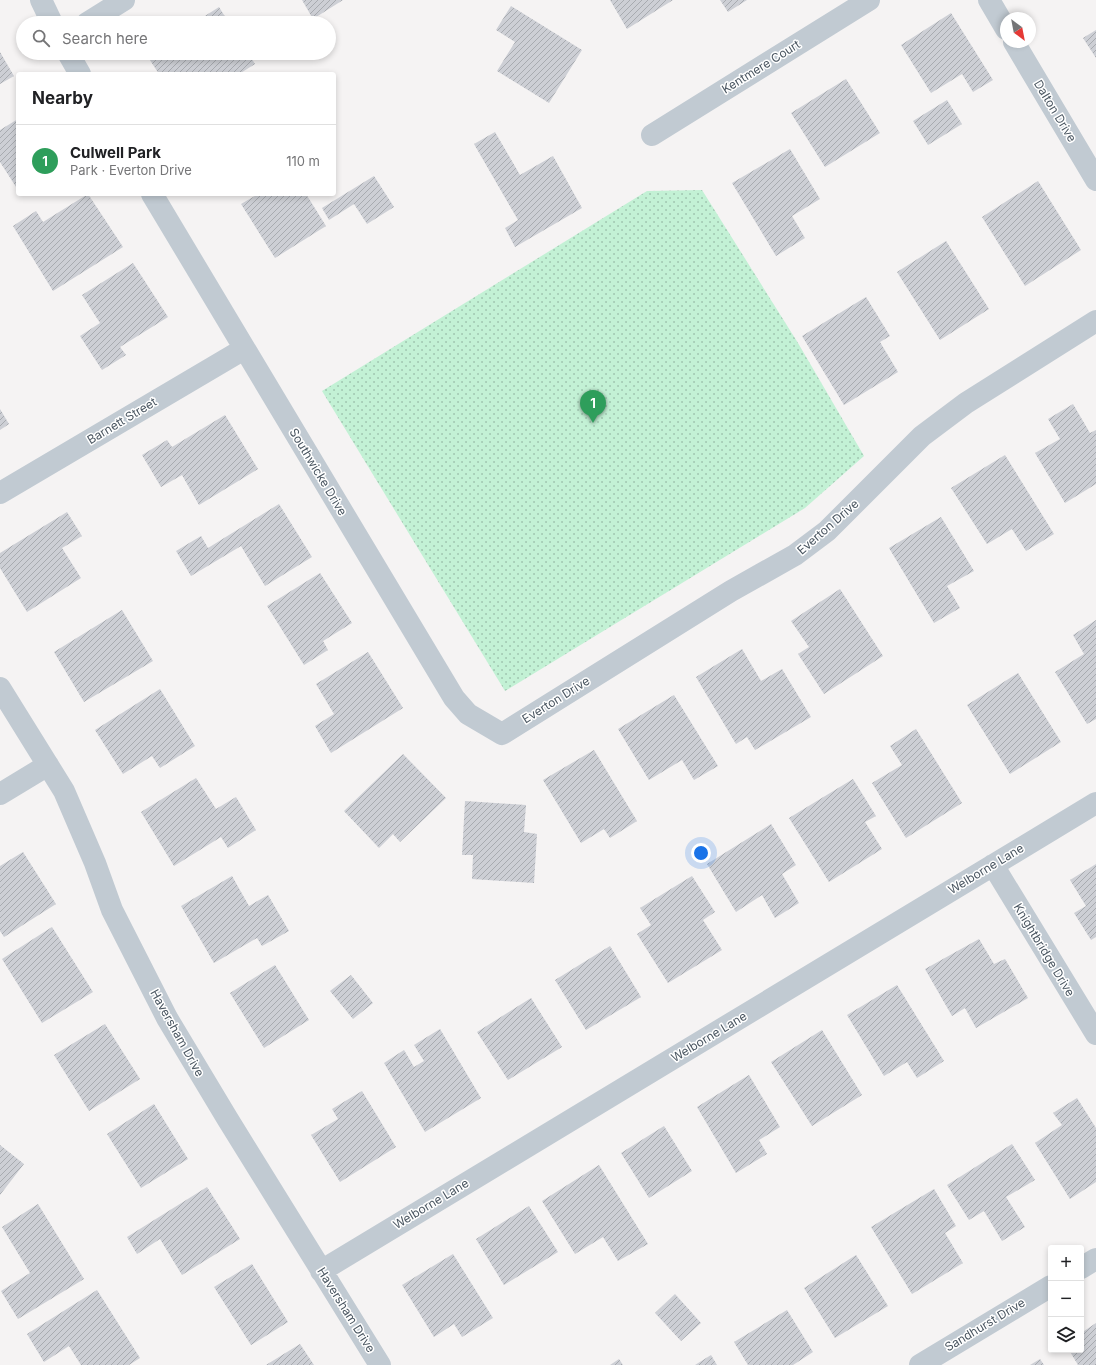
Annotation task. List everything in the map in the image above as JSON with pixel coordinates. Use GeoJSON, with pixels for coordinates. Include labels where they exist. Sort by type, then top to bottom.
{"type":"FeatureCollection","features":[{"type":"Feature","properties":{"kind":"street"},"geometry":{"type":"LineString","coordinates":[[41,0],[49,16]]}},
{"type":"Feature","properties":{"kind":"street"},"geometry":{"type":"LineString","coordinates":[[98,16],[124,0]]}},
{"type":"Feature","properties":{"kind":"street","name":"Kentmere Court"},"geometry":{"type":"LineString","coordinates":[[652,134],[869,0]]}},
{"type":"Feature","properties":{"kind":"street"},"geometry":{"type":"LineString","coordinates":[[989,0],[1000,19]]}},
{"type":"Feature","properties":{"kind":"street","name":"Dalton Drive"},"geometry":{"type":"LineString","coordinates":[[1018,48],[1096,180]]}},
{"type":"Feature","properties":{"kind":"street"},"geometry":{"type":"LineString","coordinates":[[72,60],[79,72]]}},
{"type":"Feature","properties":{"kind":"street","name":"Southwicke Drive"},"geometry":{"type":"LineString","coordinates":[[153,196],[454,698],[468,714],[502,734]]}},
{"type":"Feature","properties":{"kind":"street","name":"Everton Drive"},"geometry":{"type":"LineString","coordinates":[[502,734],[731,591],[795,555],[827,531],[922,436],[966,403],[1096,321]]}},
{"type":"Feature","properties":{"kind":"street","name":"Barnett Street"},"geometry":{"type":"LineString","coordinates":[[0,493],[244,349]]}},
{"type":"Feature","properties":{"kind":"street","name":"Haversham Drive"},"geometry":{"type":"LineString","coordinates":[[0,688],[64,791],[95,864],[112,910],[167,1018],[380,1365]]}},
{"type":"Feature","properties":{"kind":"street"},"geometry":{"type":"LineString","coordinates":[[0,794],[48,765]]}},
{"type":"Feature","properties":{"kind":"street","name":"Welborne Lane"},"geometry":{"type":"LineString","coordinates":[[321,1270],[1096,803]]}},
{"type":"Feature","properties":{"kind":"street","name":"Knightbridge Drive"},"geometry":{"type":"LineString","coordinates":[[993,865],[1096,1034]]}},
{"type":"Feature","properties":{"kind":"street"},"geometry":{"type":"LineString","coordinates":[[1084,1266],[1096,1259]]}},
{"type":"Feature","properties":{"kind":"street","name":"Sandhurst Drive"},"geometry":{"type":"LineString","coordinates":[[920,1365],[1048,1288]]}},
{"type":"Feature","properties":{"kind":"green space"},"geometry":{"type":"Polygon","coordinates":[[[702,190],[798,343],[864,456],[805,508],[505,691],[322,391],[647,191],[702,190]]]}},
{"type":"Feature","properties":{"kind":"building"},"geometry":{"type":"Polygon","coordinates":[[[302,0],[343,0],[318,16],[311,16],[302,0]]]}},
{"type":"Feature","properties":{"kind":"building"},"geometry":{"type":"Polygon","coordinates":[[[610,0],[673,0],[627,29],[610,0]]]}},
{"type":"Feature","properties":{"kind":"building"},"geometry":{"type":"Polygon","coordinates":[[[720,0],[747,0],[728,12],[720,0]]]}},
{"type":"Feature","properties":{"kind":"building"},"geometry":{"type":"Polygon","coordinates":[[[511,6],[582,50],[549,103],[497,71],[515,42],[496,30],[511,6]]]}},
{"type":"Feature","properties":{"kind":"building"},"geometry":{"type":"Polygon","coordinates":[[[219,7],[225,16],[205,16],[219,7]]]}},
{"type":"Feature","properties":{"kind":"building"},"geometry":{"type":"Polygon","coordinates":[[[951,13],[993,80],[973,92],[962,74],[931,93],[901,45],[951,13]]]}},
{"type":"Feature","properties":{"kind":"building"},"geometry":{"type":"Polygon","coordinates":[[[1096,30],[1096,58],[1083,38],[1096,30]]]}},
{"type":"Feature","properties":{"kind":"building"},"geometry":{"type":"Polygon","coordinates":[[[0,52],[14,76],[0,84],[0,52]]]}},
{"type":"Feature","properties":{"kind":"building"},"geometry":{"type":"Polygon","coordinates":[[[150,60],[252,60],[255,64],[242,72],[158,72],[150,60]]]}},
{"type":"Feature","properties":{"kind":"building"},"geometry":{"type":"Polygon","coordinates":[[[846,79],[880,133],[825,167],[791,113],[846,79]]]}},
{"type":"Feature","properties":{"kind":"building"},"geometry":{"type":"Polygon","coordinates":[[[947,100],[962,124],[928,145],[913,121],[947,100]]]}},
{"type":"Feature","properties":{"kind":"building"},"geometry":{"type":"Polygon","coordinates":[[[16,120],[16,187],[0,162],[0,130],[16,120]]]}},
{"type":"Feature","properties":{"kind":"building"},"geometry":{"type":"Polygon","coordinates":[[[495,132],[520,175],[553,156],[582,208],[515,247],[505,228],[518,220],[474,144],[495,132]]]}},
{"type":"Feature","properties":{"kind":"building"},"geometry":{"type":"Polygon","coordinates":[[[790,149],[820,199],[792,216],[805,238],[776,256],[732,183],[790,149]]]}},
{"type":"Feature","properties":{"kind":"building"},"geometry":{"type":"Polygon","coordinates":[[[374,176],[394,207],[367,224],[354,204],[329,220],[322,208],[374,176]]]}},
{"type":"Feature","properties":{"kind":"building"},"geometry":{"type":"Polygon","coordinates":[[[1038,181],[1081,250],[1025,286],[982,217],[1038,181]]]}},
{"type":"Feature","properties":{"kind":"building"},"geometry":{"type":"Polygon","coordinates":[[[85,196],[89,196],[123,247],[53,291],[13,226],[36,211],[43,222],[85,196]]]}},
{"type":"Feature","properties":{"kind":"building"},"geometry":{"type":"Polygon","coordinates":[[[255,196],[307,196],[326,226],[275,258],[241,204],[255,196]]]}},
{"type":"Feature","properties":{"kind":"building"},"geometry":{"type":"Polygon","coordinates":[[[946,241],[989,309],[940,340],[897,272],[946,241]]]}},
{"type":"Feature","properties":{"kind":"building"},"geometry":{"type":"Polygon","coordinates":[[[133,263],[168,317],[120,347],[126,355],[102,370],[80,336],[100,323],[82,295],[133,263]]]}},
{"type":"Feature","properties":{"kind":"building"},"geometry":{"type":"Polygon","coordinates":[[[866,297],[890,336],[880,342],[898,372],[844,405],[802,336],[866,297]]]}},
{"type":"Feature","properties":{"kind":"building"},"geometry":{"type":"Polygon","coordinates":[[[1073,404],[1090,433],[1096,430],[1096,484],[1065,503],[1035,453],[1060,439],[1048,419],[1073,404]]]}},
{"type":"Feature","properties":{"kind":"building"},"geometry":{"type":"Polygon","coordinates":[[[0,409],[9,424],[0,430],[0,409]]]}},
{"type":"Feature","properties":{"kind":"building"},"geometry":{"type":"Polygon","coordinates":[[[225,415],[258,469],[199,505],[182,475],[161,487],[142,455],[167,440],[172,447],[225,415]]]}},
{"type":"Feature","properties":{"kind":"building"},"geometry":{"type":"Polygon","coordinates":[[[1005,455],[1054,534],[1026,551],[1012,529],[987,544],[951,488],[1005,455]]]}},
{"type":"Feature","properties":{"kind":"building"},"geometry":{"type":"Polygon","coordinates":[[[279,504],[312,557],[265,586],[241,546],[191,576],[176,551],[201,536],[208,548],[279,504]]]}},
{"type":"Feature","properties":{"kind":"building"},"geometry":{"type":"Polygon","coordinates":[[[67,512],[82,536],[62,548],[81,578],[27,612],[0,568],[0,553],[67,512]]]}},
{"type":"Feature","properties":{"kind":"building"},"geometry":{"type":"Polygon","coordinates":[[[941,517],[974,571],[947,586],[960,608],[934,623],[889,548],[941,517]]]}},
{"type":"Feature","properties":{"kind":"building"},"geometry":{"type":"Polygon","coordinates":[[[320,573],[352,623],[323,641],[328,650],[304,665],[267,606],[320,573]]]}},
{"type":"Feature","properties":{"kind":"building"},"geometry":{"type":"Polygon","coordinates":[[[840,589],[883,656],[824,694],[798,654],[809,647],[791,621],[840,589]]]}},
{"type":"Feature","properties":{"kind":"building"},"geometry":{"type":"Polygon","coordinates":[[[122,610],[153,661],[84,702],[54,652],[122,610]]]}},
{"type":"Feature","properties":{"kind":"building"},"geometry":{"type":"Polygon","coordinates":[[[1096,620],[1096,719],[1087,724],[1055,672],[1084,654],[1073,635],[1096,620]]]}},
{"type":"Feature","properties":{"kind":"building"},"geometry":{"type":"Polygon","coordinates":[[[742,649],[761,681],[782,669],[811,717],[755,750],[747,737],[736,744],[696,677],[742,649]]]}},
{"type":"Feature","properties":{"kind":"building"},"geometry":{"type":"Polygon","coordinates":[[[368,652],[403,708],[331,753],[315,726],[334,714],[316,684],[368,652]]]}},
{"type":"Feature","properties":{"kind":"building"},"geometry":{"type":"Polygon","coordinates":[[[1018,673],[1061,742],[1010,774],[967,705],[1018,673]]]}},
{"type":"Feature","properties":{"kind":"building"},"geometry":{"type":"Polygon","coordinates":[[[160,689],[195,746],[160,768],[152,756],[123,774],[95,730],[160,689]]]}},
{"type":"Feature","properties":{"kind":"building"},"geometry":{"type":"Polygon","coordinates":[[[674,695],[718,766],[694,780],[682,760],[649,780],[618,729],[674,695]]]}},
{"type":"Feature","properties":{"kind":"building"},"geometry":{"type":"Polygon","coordinates":[[[916,729],[962,803],[906,838],[872,783],[902,765],[890,746],[916,729]]]}},
{"type":"Feature","properties":{"kind":"building"},"geometry":{"type":"Polygon","coordinates":[[[594,750],[637,821],[610,838],[604,829],[581,843],[543,780],[594,750]]]}},
{"type":"Feature","properties":{"kind":"building"},"geometry":{"type":"Polygon","coordinates":[[[403,754],[446,798],[400,842],[393,834],[379,848],[344,811],[403,754]]]}},
{"type":"Feature","properties":{"kind":"building"},"geometry":{"type":"Polygon","coordinates":[[[196,778],[216,809],[236,797],[256,830],[228,848],[221,837],[174,866],[141,812],[196,778]]]}},
{"type":"Feature","properties":{"kind":"building"},"geometry":{"type":"Polygon","coordinates":[[[853,779],[876,816],[865,822],[882,849],[829,882],[789,818],[853,779]]]}},
{"type":"Feature","properties":{"kind":"building"},"geometry":{"type":"Polygon","coordinates":[[[465,801],[526,805],[524,832],[537,834],[534,883],[472,879],[473,855],[462,855],[465,801]]]}},
{"type":"Feature","properties":{"kind":"building"},"geometry":{"type":"Polygon","coordinates":[[[771,824],[796,865],[782,874],[799,903],[775,918],[762,895],[736,912],[707,864],[771,824]]]}},
{"type":"Feature","properties":{"kind":"building"},"geometry":{"type":"Polygon","coordinates":[[[23,852],[56,904],[4,937],[0,931],[0,866],[23,852]]]}},
{"type":"Feature","properties":{"kind":"building"},"geometry":{"type":"Polygon","coordinates":[[[1096,864],[1096,937],[1091,940],[1074,913],[1086,906],[1070,880],[1096,864]]]}},
{"type":"Feature","properties":{"kind":"building"},"geometry":{"type":"Polygon","coordinates":[[[232,876],[249,906],[268,895],[289,931],[262,946],[257,938],[214,963],[181,906],[232,876]]]}},
{"type":"Feature","properties":{"kind":"building"},"geometry":{"type":"Polygon","coordinates":[[[692,876],[715,912],[703,920],[722,950],[668,983],[637,934],[651,925],[640,908],[692,876]]]}},
{"type":"Feature","properties":{"kind":"building"},"geometry":{"type":"Polygon","coordinates":[[[52,927],[93,992],[42,1023],[2,959],[52,927]]]}},
{"type":"Feature","properties":{"kind":"building"},"geometry":{"type":"Polygon","coordinates":[[[979,939],[994,964],[1005,959],[1028,998],[976,1028],[965,1008],[952,1016],[925,969],[979,939]]]}},
{"type":"Feature","properties":{"kind":"building"},"geometry":{"type":"Polygon","coordinates":[[[610,946],[641,997],[586,1030],[555,980],[610,946]]]}},
{"type":"Feature","properties":{"kind":"building"},"geometry":{"type":"Polygon","coordinates":[[[275,965],[309,1020],[264,1048],[230,993],[275,965]]]}},
{"type":"Feature","properties":{"kind":"building"},"geometry":{"type":"Polygon","coordinates":[[[351,975],[373,1003],[353,1019],[330,991],[351,975]]]}},
{"type":"Feature","properties":{"kind":"building"},"geometry":{"type":"Polygon","coordinates":[[[897,985],[944,1061],[917,1078],[907,1062],[884,1076],[847,1015],[897,985]]]}},
{"type":"Feature","properties":{"kind":"building"},"geometry":{"type":"Polygon","coordinates":[[[531,998],[562,1047],[508,1080],[477,1032],[531,998]]]}},
{"type":"Feature","properties":{"kind":"building"},"geometry":{"type":"Polygon","coordinates":[[[105,1024],[140,1079],[89,1111],[54,1055],[105,1024]]]}},
{"type":"Feature","properties":{"kind":"building"},"geometry":{"type":"Polygon","coordinates":[[[440,1029],[481,1098],[425,1132],[384,1063],[404,1050],[414,1067],[424,1061],[414,1045],[440,1029]]]}},
{"type":"Feature","properties":{"kind":"building"},"geometry":{"type":"Polygon","coordinates":[[[822,1030],[862,1095],[812,1126],[771,1062],[822,1030]]]}},
{"type":"Feature","properties":{"kind":"building"},"geometry":{"type":"Polygon","coordinates":[[[749,1075],[780,1127],[759,1140],[767,1154],[736,1173],[697,1107],[749,1075]]]}},
{"type":"Feature","properties":{"kind":"building"},"geometry":{"type":"Polygon","coordinates":[[[362,1091],[396,1147],[340,1182],[311,1135],[338,1119],[332,1109],[362,1091]]]}},
{"type":"Feature","properties":{"kind":"building"},"geometry":{"type":"Polygon","coordinates":[[[1077,1098],[1096,1128],[1096,1182],[1070,1199],[1035,1143],[1062,1125],[1053,1113],[1077,1098]]]}},
{"type":"Feature","properties":{"kind":"building"},"geometry":{"type":"Polygon","coordinates":[[[154,1104],[188,1159],[141,1188],[107,1134],[154,1104]]]}},
{"type":"Feature","properties":{"kind":"building"},"geometry":{"type":"Polygon","coordinates":[[[664,1126],[692,1171],[649,1198],[621,1153],[664,1126]]]}},
{"type":"Feature","properties":{"kind":"building"},"geometry":{"type":"Polygon","coordinates":[[[1012,1144],[1035,1180],[1006,1197],[1025,1227],[1002,1241],[984,1211],[969,1220],[947,1185],[1012,1144]]]}},
{"type":"Feature","properties":{"kind":"building"},"geometry":{"type":"Polygon","coordinates":[[[0,1145],[24,1164],[0,1195],[0,1145]]]}},
{"type":"Feature","properties":{"kind":"building"},"geometry":{"type":"Polygon","coordinates":[[[599,1165],[648,1244],[618,1261],[603,1237],[575,1254],[542,1201],[599,1165]]]}},
{"type":"Feature","properties":{"kind":"building"},"geometry":{"type":"Polygon","coordinates":[[[207,1187],[240,1239],[182,1275],[160,1239],[137,1254],[127,1237],[207,1187]]]}},
{"type":"Feature","properties":{"kind":"building"},"geometry":{"type":"Polygon","coordinates":[[[934,1189],[956,1226],[945,1233],[963,1263],[912,1294],[871,1227],[934,1189]]]}},
{"type":"Feature","properties":{"kind":"building"},"geometry":{"type":"Polygon","coordinates":[[[38,1204],[84,1279],[18,1319],[1,1291],[30,1273],[2,1227],[38,1204]]]}},
{"type":"Feature","properties":{"kind":"building"},"geometry":{"type":"Polygon","coordinates":[[[529,1206],[558,1252],[504,1285],[476,1239],[529,1206]]]}},
{"type":"Feature","properties":{"kind":"building"},"geometry":{"type":"Polygon","coordinates":[[[453,1254],[493,1318],[462,1337],[454,1324],[434,1337],[402,1285],[453,1254]]]}},
{"type":"Feature","properties":{"kind":"building"},"geometry":{"type":"Polygon","coordinates":[[[856,1255],[888,1306],[835,1338],[804,1288],[856,1255]]]}},
{"type":"Feature","properties":{"kind":"building"},"geometry":{"type":"Polygon","coordinates":[[[252,1264],[288,1322],[251,1345],[214,1287],[252,1264]]]}},
{"type":"Feature","properties":{"kind":"building"},"geometry":{"type":"Polygon","coordinates":[[[97,1290],[140,1358],[129,1365],[81,1365],[69,1346],[44,1362],[27,1334],[97,1290]]]}},
{"type":"Feature","properties":{"kind":"building"},"geometry":{"type":"Polygon","coordinates":[[[675,1294],[701,1323],[681,1341],[655,1313],[675,1294]]]}},
{"type":"Feature","properties":{"kind":"building"},"geometry":{"type":"Polygon","coordinates":[[[787,1310],[813,1352],[793,1365],[748,1365],[734,1342],[787,1310]]]}},
{"type":"Feature","properties":{"kind":"building"},"geometry":{"type":"Polygon","coordinates":[[[1096,1323],[1096,1365],[1078,1365],[1071,1353],[1084,1353],[1084,1331],[1096,1323]]]}},
{"type":"Feature","properties":{"kind":"building"},"geometry":{"type":"Polygon","coordinates":[[[300,1344],[314,1365],[266,1365],[300,1344]]]}},
{"type":"Feature","properties":{"kind":"building"},"geometry":{"type":"Polygon","coordinates":[[[711,1355],[717,1365],[695,1365],[711,1355]]]}},
{"type":"Feature","properties":{"kind":"building"},"geometry":{"type":"Polygon","coordinates":[[[619,1359],[623,1365],[610,1365],[619,1359]]]}},
{"type":"Feature","properties":{"kind":"building"},"geometry":{"type":"Polygon","coordinates":[[[1040,1359],[1044,1365],[1030,1365],[1040,1359]]]}},
{"type":"Feature","properties":{"kind":"place","name":"Culwell Park"},"geometry":{"type":"Point","coordinates":[593,423]}}]}
